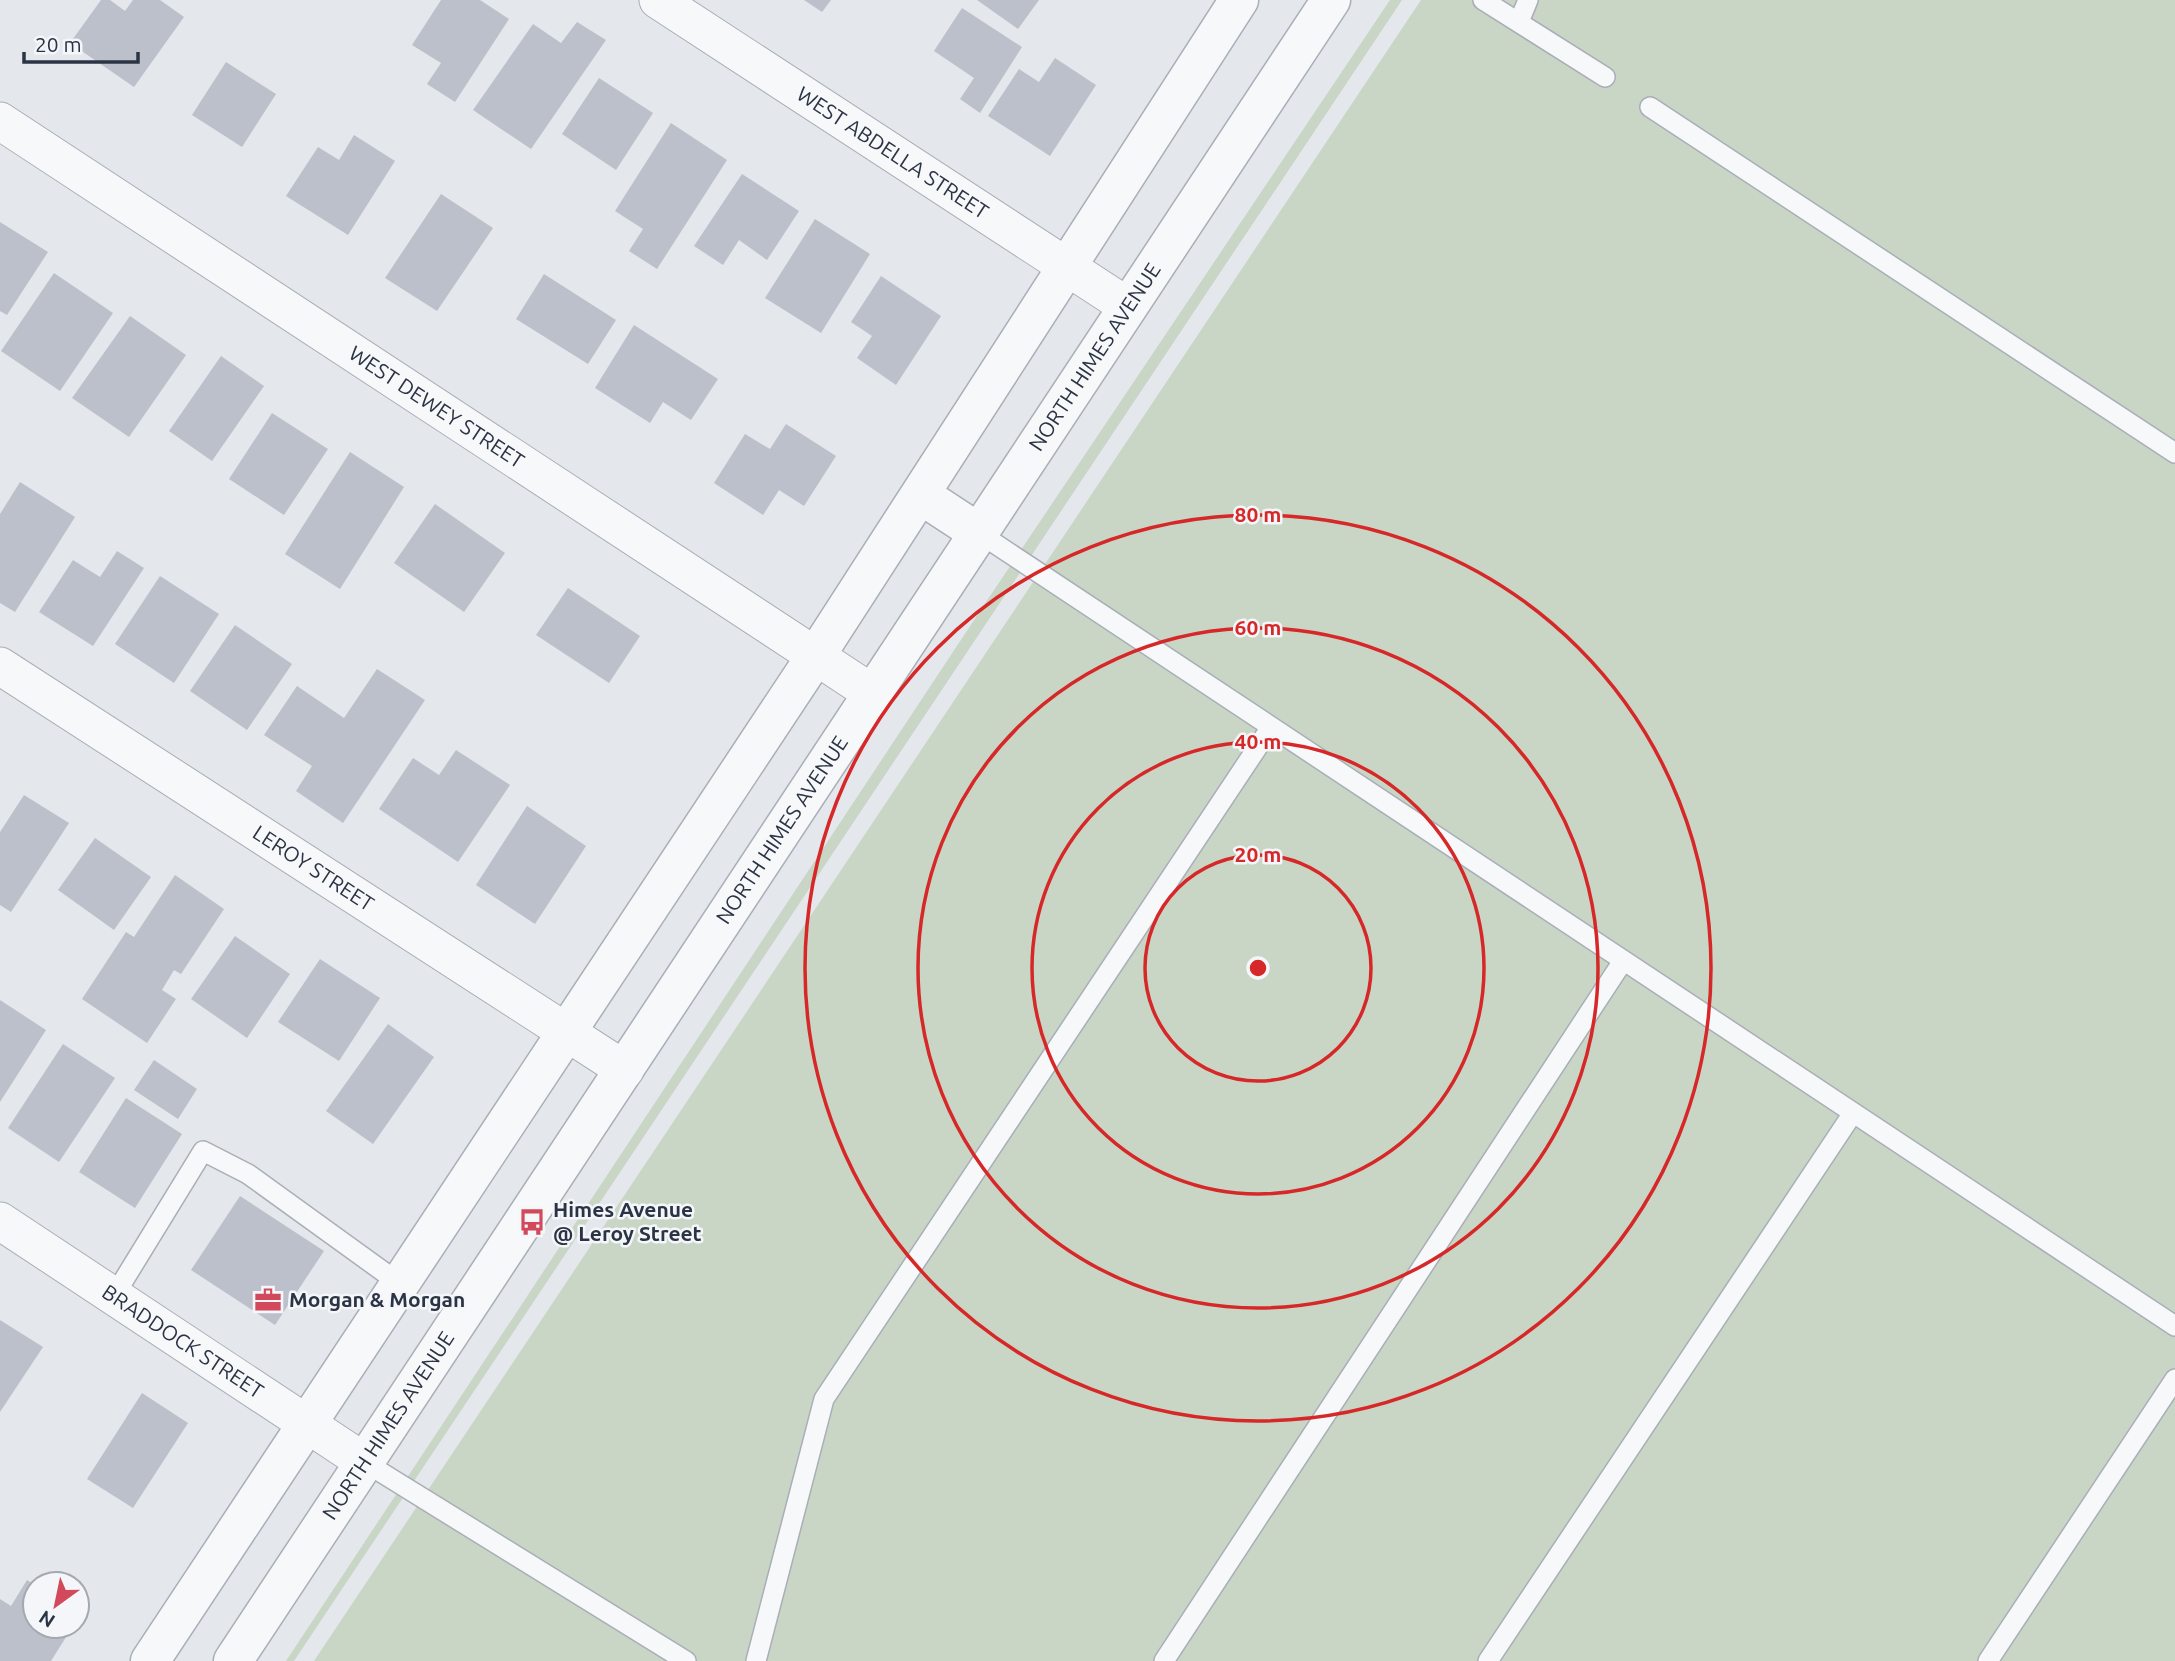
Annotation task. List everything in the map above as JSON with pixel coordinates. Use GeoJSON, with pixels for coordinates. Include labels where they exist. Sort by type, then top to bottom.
{"type":"FeatureCollection","features":[{"type":"Feature","properties":{"kind":"street","name":"WEST ABDELLA STREET"},"geometry":{"type":"LineString","coordinates":[[659,0],[1127,306]]}},
{"type":"Feature","properties":{"kind":"street"},"geometry":{"type":"LineString","coordinates":[[150,1661],[816,657],[1239,0]]}},
{"type":"Feature","properties":{"kind":"street","name":"NORTH HIMES AVENUE"},"geometry":{"type":"LineString","coordinates":[[233,1661],[1331,0]]}},
{"type":"Feature","properties":{"kind":"street","name":"WEST DEWEY STREET"},"geometry":{"type":"LineString","coordinates":[[0,121],[872,693]]}},
{"type":"Feature","properties":{"kind":"street"},"geometry":{"type":"LineString","coordinates":[[921,495],[979,533]]}},
{"type":"Feature","properties":{"kind":"street","name":"LEROY STREET"},"geometry":{"type":"LineString","coordinates":[[0,666],[625,1070]]}},
{"type":"Feature","properties":{"kind":"street","name":"BRADDOCK STREET"},"geometry":{"type":"LineString","coordinates":[[0,1221],[366,1463]]}},
{"type":"Feature","properties":{"kind":"lane"},"geometry":{"type":"LineString","coordinates":[[1483,0],[1605,77]]}},
{"type":"Feature","properties":{"kind":"lane"},"geometry":{"type":"LineString","coordinates":[[1519,22],[1528,0]]}},
{"type":"Feature","properties":{"kind":"lane"},"geometry":{"type":"LineString","coordinates":[[1650,107],[2175,453]]}},
{"type":"Feature","properties":{"kind":"lane"},"geometry":{"type":"LineString","coordinates":[[979,533],[2175,1326]]}},
{"type":"Feature","properties":{"kind":"lane"},"geometry":{"type":"LineString","coordinates":[[757,1661],[824,1399],[1271,727]]}},
{"type":"Feature","properties":{"kind":"lane"},"geometry":{"type":"LineString","coordinates":[[1164,1661],[1623,961]]}},
{"type":"Feature","properties":{"kind":"lane"},"geometry":{"type":"LineString","coordinates":[[1488,1661],[1853,1113]]}},
{"type":"Feature","properties":{"kind":"lane"},"geometry":{"type":"LineString","coordinates":[[114,1296],[203,1152],[248,1174],[399,1283]]}},
{"type":"Feature","properties":{"kind":"lane"},"geometry":{"type":"LineString","coordinates":[[1988,1661],[2175,1379]]}},
{"type":"Feature","properties":{"kind":"lane"},"geometry":{"type":"LineString","coordinates":[[366,1463],[686,1661]]}},
{"type":"Feature","properties":{"kind":"green space"},"geometry":{"type":"Polygon","coordinates":[[[1390,0],[1402,0],[294,1661],[286,1661],[982,608],[1390,0]]]}},
{"type":"Feature","properties":{"kind":"green space"},"geometry":{"type":"Polygon","coordinates":[[[1421,0],[2175,0],[2175,1661],[314,1661],[1421,0]]]}},
{"type":"Feature","properties":{"kind":"building"},"geometry":{"type":"Polygon","coordinates":[[[101,0],[110,0],[125,11],[133,0],[160,0],[184,17],[134,87],[70,43],[101,0]]]}},
{"type":"Feature","properties":{"kind":"building"},"geometry":{"type":"Polygon","coordinates":[[[441,0],[480,0],[509,19],[455,102],[427,84],[441,63],[412,45],[441,0]]]}},
{"type":"Feature","properties":{"kind":"building"},"geometry":{"type":"Polygon","coordinates":[[[804,0],[831,0],[822,12],[804,0]]]}},
{"type":"Feature","properties":{"kind":"building"},"geometry":{"type":"Polygon","coordinates":[[[977,0],[1039,0],[1018,29],[977,0]]]}},
{"type":"Feature","properties":{"kind":"building"},"geometry":{"type":"Polygon","coordinates":[[[962,8],[1022,47],[980,113],[960,99],[974,78],[934,51],[962,8]]]}},
{"type":"Feature","properties":{"kind":"building"},"geometry":{"type":"Polygon","coordinates":[[[577,22],[606,40],[531,149],[473,110],[533,24],[561,43],[577,22]]]}},
{"type":"Feature","properties":{"kind":"building"},"geometry":{"type":"Polygon","coordinates":[[[1055,58],[1096,85],[1050,156],[988,116],[1019,69],[1039,82],[1055,58]]]}},
{"type":"Feature","properties":{"kind":"building"},"geometry":{"type":"Polygon","coordinates":[[[226,62],[276,94],[242,147],[192,115],[226,62]]]}},
{"type":"Feature","properties":{"kind":"building"},"geometry":{"type":"Polygon","coordinates":[[[599,78],[653,113],[616,170],[562,134],[599,78]]]}},
{"type":"Feature","properties":{"kind":"building"},"geometry":{"type":"Polygon","coordinates":[[[671,123],[727,160],[657,269],[629,251],[643,229],[615,211],[671,123]]]}},
{"type":"Feature","properties":{"kind":"building"},"geometry":{"type":"Polygon","coordinates":[[[354,135],[395,161],[348,235],[286,196],[318,147],[339,160],[354,135]]]}},
{"type":"Feature","properties":{"kind":"building"},"geometry":{"type":"Polygon","coordinates":[[[742,174],[799,211],[767,260],[739,240],[723,265],[694,246],[742,174]]]}},
{"type":"Feature","properties":{"kind":"building"},"geometry":{"type":"Polygon","coordinates":[[[441,194],[493,228],[437,311],[385,278],[441,194]]]}},
{"type":"Feature","properties":{"kind":"building"},"geometry":{"type":"Polygon","coordinates":[[[815,219],[870,254],[821,333],[765,298],[815,219]]]}},
{"type":"Feature","properties":{"kind":"building"},"geometry":{"type":"Polygon","coordinates":[[[0,222],[48,252],[7,315],[0,311],[0,222]]]}},
{"type":"Feature","properties":{"kind":"building"},"geometry":{"type":"Polygon","coordinates":[[[54,273],[113,313],[60,391],[1,351],[54,273]]]}},
{"type":"Feature","properties":{"kind":"building"},"geometry":{"type":"Polygon","coordinates":[[[544,274],[616,320],[588,364],[516,319],[544,274]]]}},
{"type":"Feature","properties":{"kind":"building"},"geometry":{"type":"Polygon","coordinates":[[[881,276],[941,316],[896,385],[857,358],[872,336],[851,322],[881,276]]]}},
{"type":"Feature","properties":{"kind":"building"},"geometry":{"type":"Polygon","coordinates":[[[130,316],[186,355],[129,437],[72,398],[130,316]]]}},
{"type":"Feature","properties":{"kind":"building"},"geometry":{"type":"Polygon","coordinates":[[[634,325],[718,379],[691,420],[663,402],[650,423],[595,388],[634,325]]]}},
{"type":"Feature","properties":{"kind":"building"},"geometry":{"type":"Polygon","coordinates":[[[221,356],[264,386],[212,461],[169,431],[221,356]]]}},
{"type":"Feature","properties":{"kind":"building"},"geometry":{"type":"Polygon","coordinates":[[[272,413],[328,449],[284,515],[229,479],[272,413]]]}},
{"type":"Feature","properties":{"kind":"building"},"geometry":{"type":"Polygon","coordinates":[[[786,424],[836,456],[804,506],[779,490],[763,515],[714,483],[745,434],[770,449],[786,424]]]}},
{"type":"Feature","properties":{"kind":"building"},"geometry":{"type":"Polygon","coordinates":[[[350,452],[404,487],[340,589],[285,554],[350,452]]]}},
{"type":"Feature","properties":{"kind":"building"},"geometry":{"type":"Polygon","coordinates":[[[20,482],[75,517],[15,612],[0,603],[0,514],[20,482]]]}},
{"type":"Feature","properties":{"kind":"building"},"geometry":{"type":"Polygon","coordinates":[[[435,504],[505,553],[464,612],[394,563],[435,504]]]}},
{"type":"Feature","properties":{"kind":"building"},"geometry":{"type":"Polygon","coordinates":[[[117,551],[144,568],[93,646],[39,612],[73,560],[100,577],[117,551]]]}},
{"type":"Feature","properties":{"kind":"building"},"geometry":{"type":"Polygon","coordinates":[[[160,576],[219,614],[174,683],[115,644],[160,576]]]}},
{"type":"Feature","properties":{"kind":"building"},"geometry":{"type":"Polygon","coordinates":[[[568,588],[640,636],[609,683],[536,635],[568,588]]]}},
{"type":"Feature","properties":{"kind":"building"},"geometry":{"type":"Polygon","coordinates":[[[235,625],[292,664],[247,730],[190,691],[235,625]]]}},
{"type":"Feature","properties":{"kind":"building"},"geometry":{"type":"Polygon","coordinates":[[[377,669],[425,700],[343,823],[296,791],[312,766],[264,735],[297,686],[344,718],[377,669]]]}},
{"type":"Feature","properties":{"kind":"building"},"geometry":{"type":"Polygon","coordinates":[[[456,750],[510,785],[458,862],[379,809],[413,758],[439,775],[456,750]]]}},
{"type":"Feature","properties":{"kind":"building"},"geometry":{"type":"Polygon","coordinates":[[[24,795],[69,823],[11,912],[0,905],[0,832],[24,795]]]}},
{"type":"Feature","properties":{"kind":"building"},"geometry":{"type":"Polygon","coordinates":[[[527,806],[586,846],[535,924],[476,885],[527,806]]]}},
{"type":"Feature","properties":{"kind":"building"},"geometry":{"type":"Polygon","coordinates":[[[95,838],[151,877],[114,930],[58,890],[95,838]]]}},
{"type":"Feature","properties":{"kind":"building"},"geometry":{"type":"Polygon","coordinates":[[[175,875],[224,909],[181,974],[174,970],[162,990],[176,999],[147,1043],[82,999],[126,932],[134,937],[175,875]]]}},
{"type":"Feature","properties":{"kind":"building"},"geometry":{"type":"Polygon","coordinates":[[[235,936],[290,974],[247,1038],[191,999],[235,936]]]}},
{"type":"Feature","properties":{"kind":"building"},"geometry":{"type":"Polygon","coordinates":[[[320,959],[380,998],[339,1061],[278,1022],[320,959]]]}},
{"type":"Feature","properties":{"kind":"building"},"geometry":{"type":"Polygon","coordinates":[[[0,1000],[46,1030],[0,1102],[0,1000]]]}},
{"type":"Feature","properties":{"kind":"building"},"geometry":{"type":"Polygon","coordinates":[[[388,1024],[434,1057],[373,1144],[326,1111],[388,1024]]]}},
{"type":"Feature","properties":{"kind":"building"},"geometry":{"type":"Polygon","coordinates":[[[63,1044],[115,1078],[59,1162],[8,1128],[63,1044]]]}},
{"type":"Feature","properties":{"kind":"building"},"geometry":{"type":"Polygon","coordinates":[[[154,1060],[197,1089],[178,1119],[134,1090],[154,1060]]]}},
{"type":"Feature","properties":{"kind":"building"},"geometry":{"type":"Polygon","coordinates":[[[126,1098],[182,1134],[135,1208],[79,1172],[126,1098]]]}},
{"type":"Feature","properties":{"kind":"building"},"geometry":{"type":"Polygon","coordinates":[[[240,1196],[324,1251],[275,1325],[191,1270],[240,1196]]]}},
{"type":"Feature","properties":{"kind":"building"},"geometry":{"type":"Polygon","coordinates":[[[0,1320],[43,1347],[0,1412],[0,1320]]]}},
{"type":"Feature","properties":{"kind":"building"},"geometry":{"type":"Polygon","coordinates":[[[142,1393],[188,1423],[133,1508],[87,1479],[142,1393]]]}},
{"type":"Feature","properties":{"kind":"building"},"geometry":{"type":"Polygon","coordinates":[[[21,1590],[21,1640],[64,1640],[51,1661],[0,1661],[0,1599],[11,1606],[21,1590]]]}},
{"type":"Feature","properties":{"kind":"place","name":"Himes Avenue @ Leroy Street"},"geometry":{"type":"Point","coordinates":[532,1222]}},
{"type":"Feature","properties":{"kind":"place","name":"Morgan & Morgan"},"geometry":{"type":"Point","coordinates":[268,1300]}}]}
